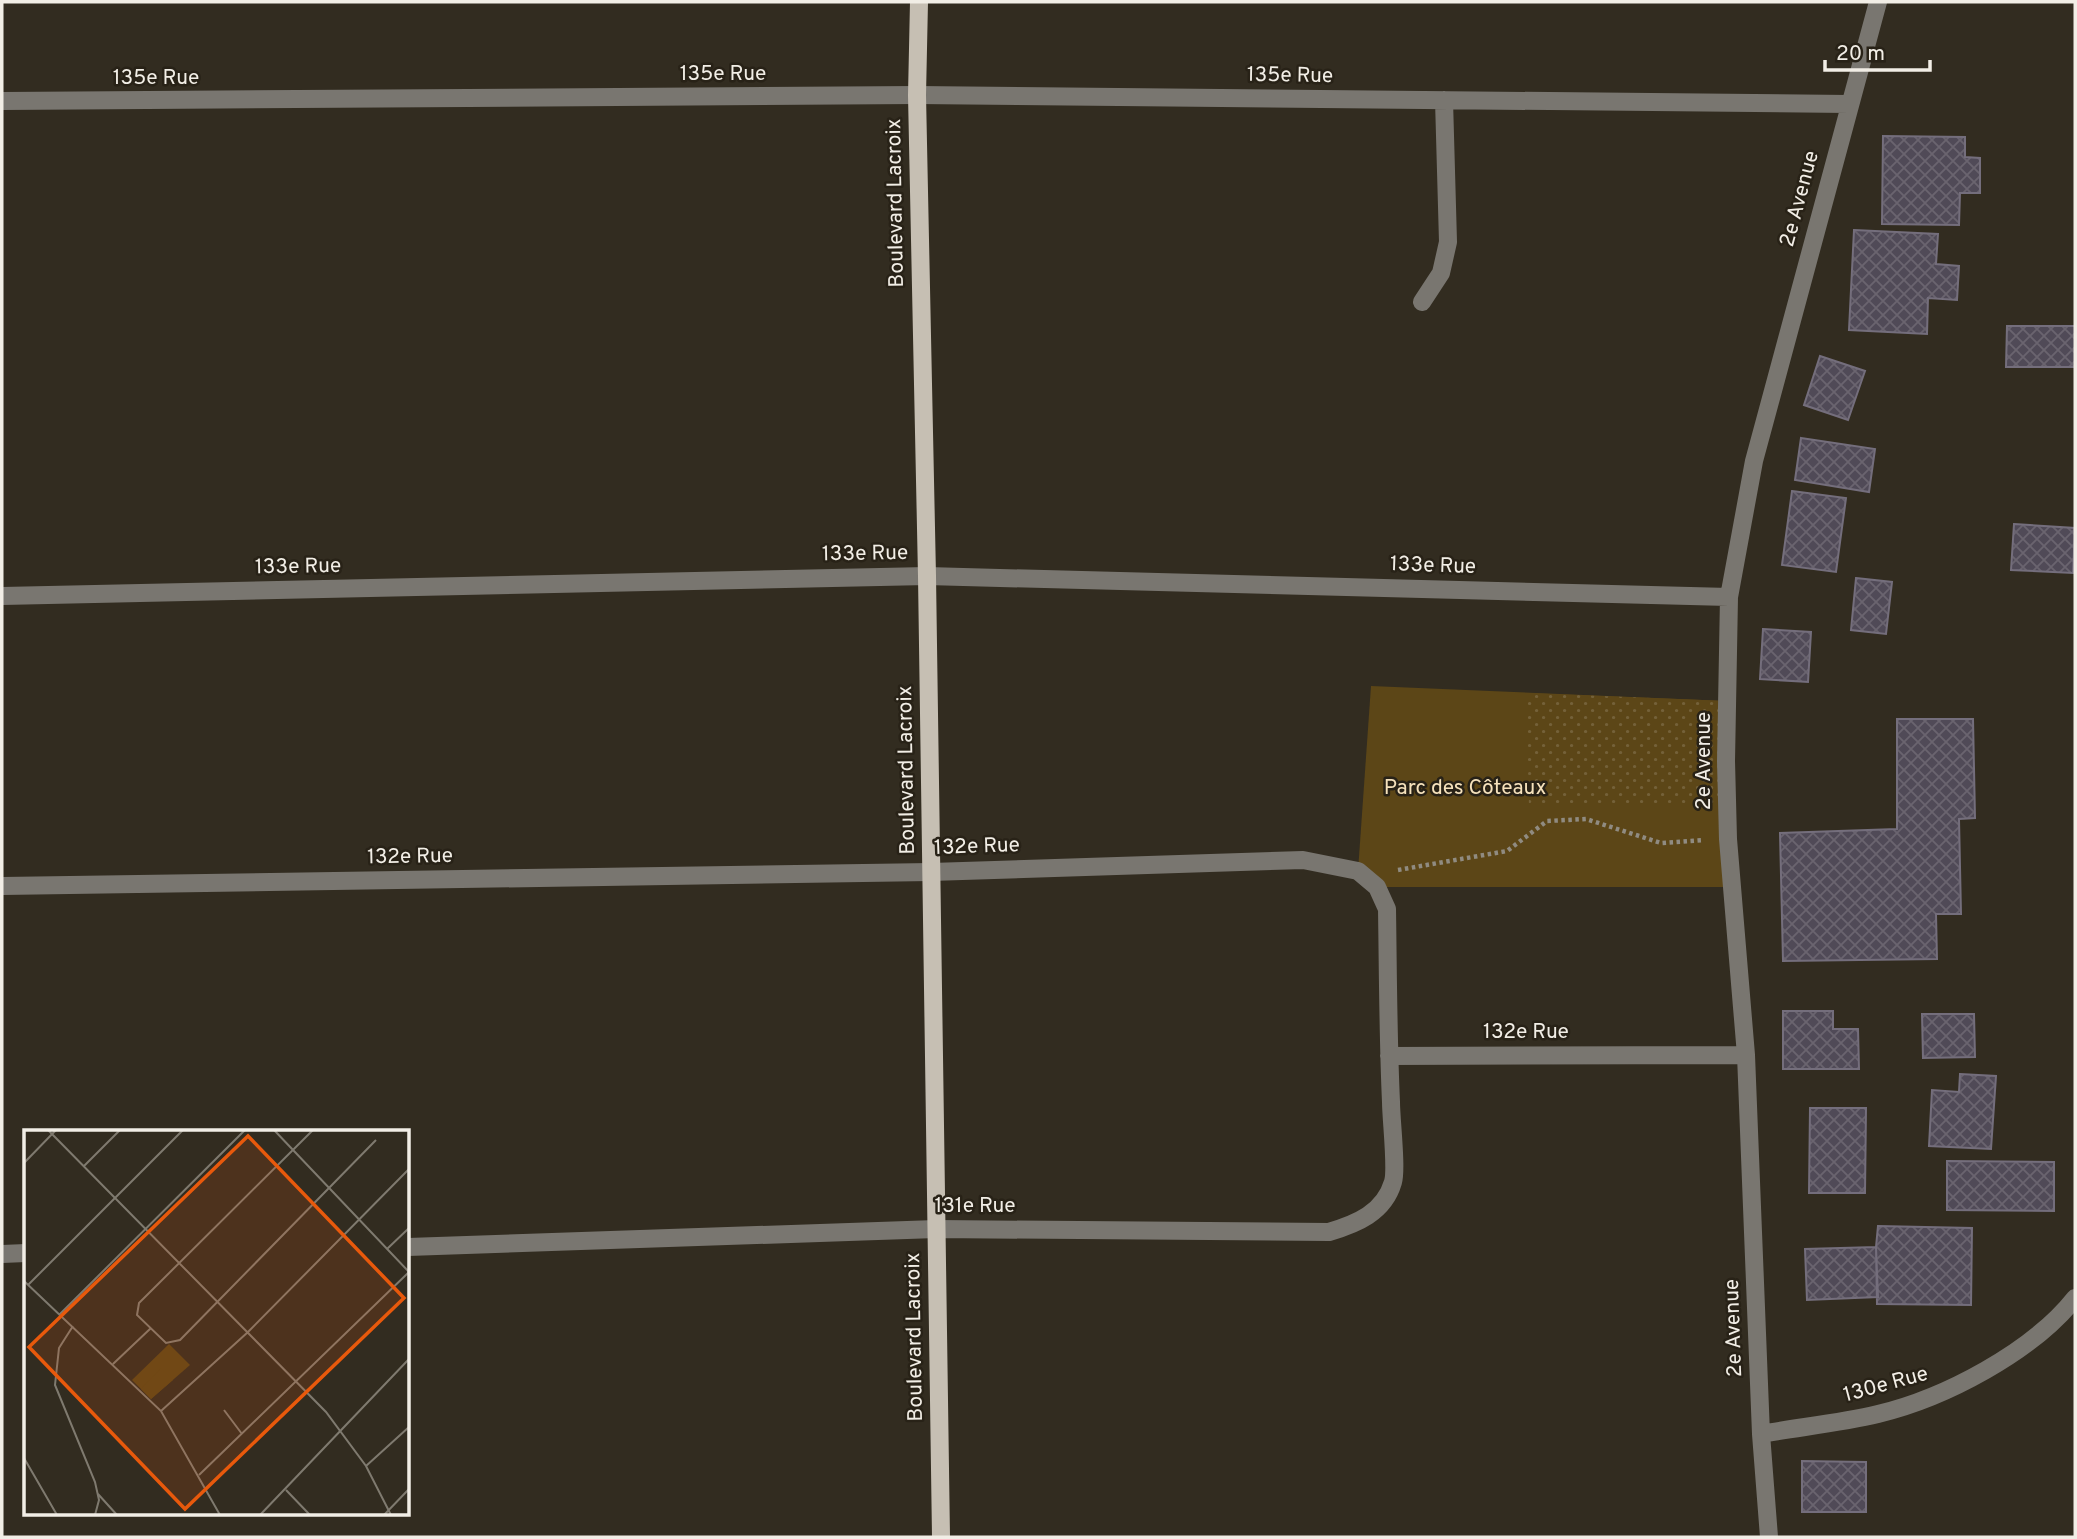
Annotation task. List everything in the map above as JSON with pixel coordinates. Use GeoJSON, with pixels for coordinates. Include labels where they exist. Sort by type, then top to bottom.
{"type":"FeatureCollection","features":[{"type":"Feature","properties":{"kind":"main road","name":"Boulevard Lacroix"},"geometry":{"type":"LineString","coordinates":[[919,2],[917,95],[941,1537]]}},
{"type":"Feature","properties":{"kind":"street","name":"2e Avenue"},"geometry":{"type":"LineString","coordinates":[[1769,1537],[1761,1434],[1746,1055],[1728,839],[1726,761],[1729,597],[1754,461],[1878,2]]}},
{"type":"Feature","properties":{"kind":"street","name":"135e Rue"},"geometry":{"type":"LineString","coordinates":[[2,102],[917,95],[1849,104]]}},
{"type":"Feature","properties":{"kind":"street"},"geometry":{"type":"LineString","coordinates":[[1422,302],[1441,273],[1448,242],[1444,100]]}},
{"type":"Feature","properties":{"kind":"street","name":"133e Rue"},"geometry":{"type":"LineString","coordinates":[[2,596],[927,576],[1729,597]]}},
{"type":"Feature","properties":{"kind":"street","name":"132e Rue"},"geometry":{"type":"LineString","coordinates":[[2,886],[932,872],[1303,860],[1359,872],[1367,879]]}},
{"type":"Feature","properties":{"kind":"street"},"geometry":{"type":"LineString","coordinates":[[1367,879],[1377,887],[1387,909],[1389,1056]]}},
{"type":"Feature","properties":{"kind":"street","name":"132e Rue"},"geometry":{"type":"LineString","coordinates":[[1389,1056],[1746,1055]]}},
{"type":"Feature","properties":{"kind":"street","name":"131e Rue"},"geometry":{"type":"LineString","coordinates":[[410,1247],[936,1229],[1329,1232],[1370,1217],[1384,1200],[1394,1181],[1389,1056]]}},
{"type":"Feature","properties":{"kind":"street"},"geometry":{"type":"LineString","coordinates":[[2,1254],[24,1253]]}},
{"type":"Feature","properties":{"kind":"street","name":"130e Rue"},"geometry":{"type":"LineString","coordinates":[[1761,1434],[1878,1414],[1938,1396],[2018,1351],[2068,1308],[2075,1298]]}},
{"type":"Feature","properties":{"kind":"path"},"geometry":{"type":"LineString","coordinates":[[1367,879],[1410,866],[1507,851],[1547,821],[1586,819],[1661,843],[1728,839]]}},
{"type":"Feature","properties":{"kind":"green space","name":"Parc des Côteaux"},"geometry":{"type":"Polygon","coordinates":[[[1371,686],[1727,701],[1732,887],[1377,887],[1358,871],[1371,686]]]}},
{"type":"Feature","properties":{"kind":"green space"},"geometry":{"type":"Polygon","coordinates":[[[1526,693],[1727,701],[1727,805],[1529,807],[1526,693]]]}},
{"type":"Feature","properties":{"kind":"building"},"geometry":{"type":"Polygon","coordinates":[[[1883,136],[1965,137],[1965,157],[1980,158],[1980,193],[1960,193],[1959,225],[1882,224],[1883,136]]]}},
{"type":"Feature","properties":{"kind":"building"},"geometry":{"type":"Polygon","coordinates":[[[1854,230],[1938,234],[1936,264],[1959,266],[1957,300],[1928,298],[1927,334],[1849,330],[1854,230]]]}},
{"type":"Feature","properties":{"kind":"building"},"geometry":{"type":"Polygon","coordinates":[[[2007,326],[2075,326],[2075,367],[2006,367],[2007,326]]]}},
{"type":"Feature","properties":{"kind":"building"},"geometry":{"type":"Polygon","coordinates":[[[1820,356],[1865,371],[1848,420],[1804,405],[1820,356]]]}},
{"type":"Feature","properties":{"kind":"building"},"geometry":{"type":"Polygon","coordinates":[[[1801,438],[1875,449],[1869,492],[1795,480],[1801,438]]]}},
{"type":"Feature","properties":{"kind":"building"},"geometry":{"type":"Polygon","coordinates":[[[1792,491],[1846,498],[1836,572],[1782,565],[1792,491]]]}},
{"type":"Feature","properties":{"kind":"building"},"geometry":{"type":"Polygon","coordinates":[[[2014,524],[2075,528],[2073,573],[2011,570],[2014,524]]]}},
{"type":"Feature","properties":{"kind":"building"},"geometry":{"type":"Polygon","coordinates":[[[1856,578],[1892,582],[1886,634],[1851,630],[1856,578]]]}},
{"type":"Feature","properties":{"kind":"building"},"geometry":{"type":"Polygon","coordinates":[[[1763,629],[1811,632],[1808,682],[1760,679],[1763,629]]]}},
{"type":"Feature","properties":{"kind":"building"},"geometry":{"type":"Polygon","coordinates":[[[1897,719],[1973,719],[1975,818],[1959,819],[1961,914],[1936,914],[1937,959],[1783,961],[1780,833],[1897,829],[1897,719]]]}},
{"type":"Feature","properties":{"kind":"building"},"geometry":{"type":"Polygon","coordinates":[[[1783,1011],[1833,1011],[1833,1029],[1858,1029],[1859,1069],[1783,1069],[1783,1011]]]}},
{"type":"Feature","properties":{"kind":"building"},"geometry":{"type":"Polygon","coordinates":[[[1922,1014],[1974,1014],[1975,1057],[1923,1058],[1922,1014]]]}},
{"type":"Feature","properties":{"kind":"building"},"geometry":{"type":"Polygon","coordinates":[[[1960,1074],[1996,1076],[1991,1149],[1929,1146],[1932,1090],[1959,1092],[1960,1074]]]}},
{"type":"Feature","properties":{"kind":"building"},"geometry":{"type":"Polygon","coordinates":[[[1810,1108],[1866,1108],[1865,1193],[1809,1193],[1810,1108]]]}},
{"type":"Feature","properties":{"kind":"building"},"geometry":{"type":"Polygon","coordinates":[[[1947,1161],[2054,1162],[2054,1211],[1947,1210],[1947,1161]]]}},
{"type":"Feature","properties":{"kind":"building"},"geometry":{"type":"Polygon","coordinates":[[[1878,1226],[1972,1228],[1971,1305],[1877,1304],[1878,1226]]]}},
{"type":"Feature","properties":{"kind":"building"},"geometry":{"type":"Polygon","coordinates":[[[1876,1247],[1878,1297],[1807,1300],[1805,1249],[1876,1247]]]}},
{"type":"Feature","properties":{"kind":"building"},"geometry":{"type":"Polygon","coordinates":[[[1802,1461],[1866,1462],[1866,1512],[1802,1512],[1802,1461]]]}}]}
